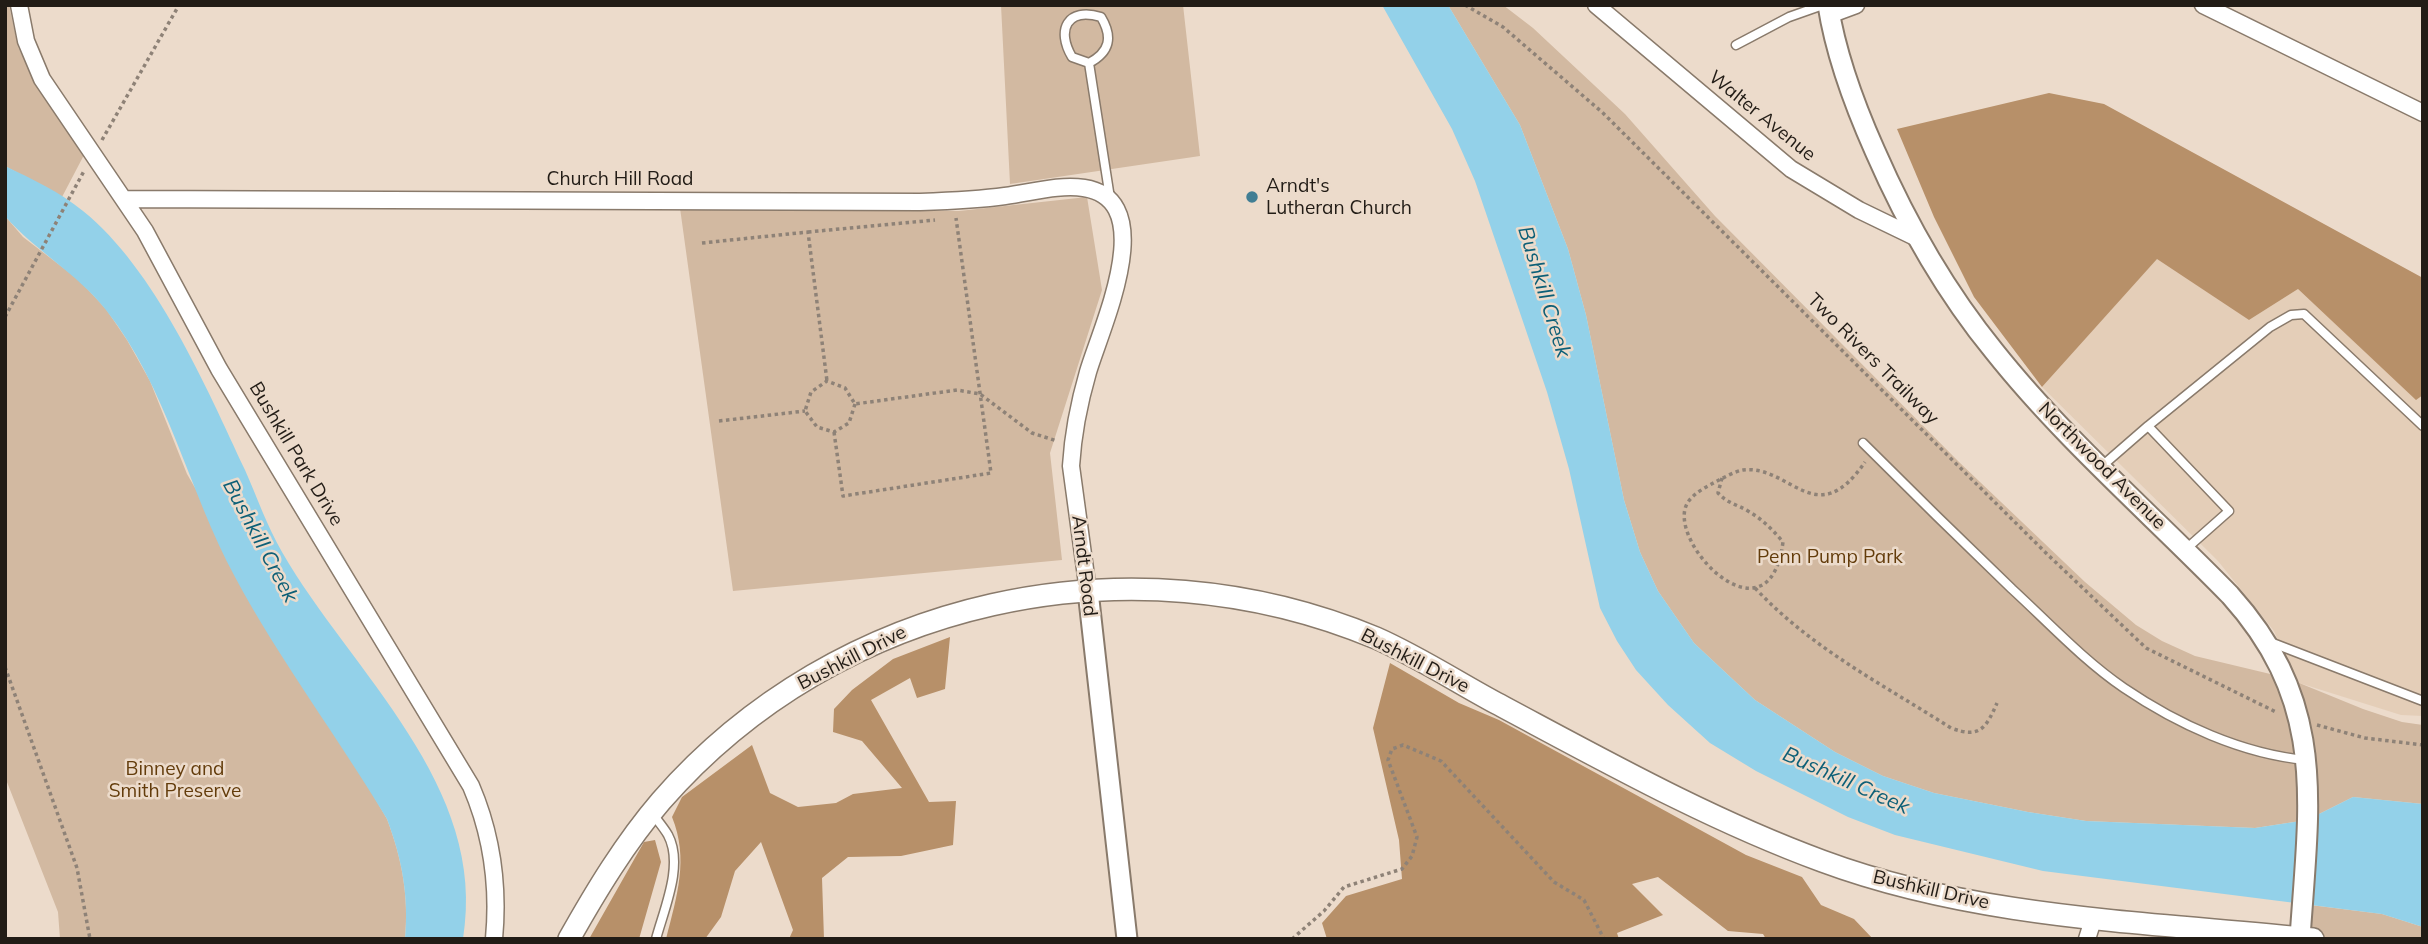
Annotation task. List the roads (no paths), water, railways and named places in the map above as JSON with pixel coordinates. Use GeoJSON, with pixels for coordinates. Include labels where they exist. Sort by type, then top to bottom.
{"type":"FeatureCollection","features":[{"type":"Feature","properties":{"kind":"main road","name":"Bushkill Drive"},"geometry":{"type":"LineString","coordinates":[[569,939],[613,864],[652,813],[688,773],[737,729],[790,690],[908,629],[974,608],[1088,591],[1174,589],[1261,601],[1329,621],[1379,640],[1659,790],[1751,833],[1857,873],[2090,929],[2306,938]]}},
{"type":"Feature","properties":{"kind":"street","name":"Bushkill Park Drive"},"geometry":{"type":"LineString","coordinates":[[19,5],[26,41],[42,79],[152,243],[219,369],[471,786],[483,819],[496,886],[494,939]]}},
{"type":"Feature","properties":{"kind":"street","name":"Walter Avenue"},"geometry":{"type":"LineString","coordinates":[[1596,5],[1791,169],[1858,210],[1917,238]]}},
{"type":"Feature","properties":{"kind":"street"},"geometry":{"type":"LineString","coordinates":[[1827,9],[1856,5]]}},
{"type":"Feature","properties":{"kind":"street"},"geometry":{"type":"LineString","coordinates":[[2203,5],[2423,113]]}},
{"type":"Feature","properties":{"kind":"street","name":"Northwood Avenue"},"geometry":{"type":"LineString","coordinates":[[1827,9],[1856,109],[1917,238],[1954,297],[1992,349],[2054,419],[2251,618],[2267,641],[2295,699],[2306,760],[2306,938]]}},
{"type":"Feature","properties":{"kind":"street","name":"Church Hill Road"},"geometry":{"type":"LineString","coordinates":[[124,199],[920,202],[976,200],[1071,187],[1095,190],[1110,201]]}},
{"type":"Feature","properties":{"kind":"street","name":"Arndt Road"},"geometry":{"type":"LineString","coordinates":[[1110,201],[1122,234],[1121,266],[1088,370],[1072,446],[1071,466],[1088,591],[1127,939]]}},
{"type":"Feature","properties":{"kind":"lane"},"geometry":{"type":"LineString","coordinates":[[1736,45],[1789,17],[1827,9]]}},
{"type":"Feature","properties":{"kind":"lane"},"geometry":{"type":"LineString","coordinates":[[1088,13],[1101,18],[1109,31],[1109,45],[1101,57],[1089,63],[1072,57],[1064,43],[1064,28],[1074,16],[1088,13]]}},
{"type":"Feature","properties":{"kind":"lane"},"geometry":{"type":"LineString","coordinates":[[1089,63],[1110,201]]}},
{"type":"Feature","properties":{"kind":"lane"},"geometry":{"type":"LineString","coordinates":[[2102,466],[2270,327],[2291,315],[2304,314],[2423,426]]}},
{"type":"Feature","properties":{"kind":"lane"},"geometry":{"type":"LineString","coordinates":[[2148,426],[2229,511],[2185,550]]}},
{"type":"Feature","properties":{"kind":"lane"},"geometry":{"type":"LineString","coordinates":[[1863,443],[1988,566],[2073,646],[2123,688],[2176,718],[2242,747],[2277,757],[2306,760]]}},
{"type":"Feature","properties":{"kind":"lane"},"geometry":{"type":"LineString","coordinates":[[2267,641],[2423,701]]}},
{"type":"Feature","properties":{"kind":"lane"},"geometry":{"type":"LineString","coordinates":[[652,813],[669,837],[674,859],[670,891],[656,939]]}},
{"type":"Feature","properties":{"kind":"water","name":"Bushkill Creek"},"geometry":{"type":"Polygon","coordinates":[[[1382,5],[1448,5],[1520,125],[1568,249],[1586,315],[1624,500],[1640,552],[1658,591],[1694,643],[1755,700],[1835,752],[1883,776],[1934,793],[2028,812],[2086,821],[2255,828],[2307,820],[2353,797],[2423,804],[2423,927],[2382,914],[2043,871],[1895,835],[1848,817],[1756,771],[1710,743],[1668,705],[1636,670],[1600,608],[1569,469],[1547,392],[1475,181],[1452,129],[1382,5]]]}},
{"type":"Feature","properties":{"kind":"water","name":"Bushkill Creek"},"geometry":{"type":"Polygon","coordinates":[[[5,166],[46,186],[83,211],[109,235],[156,296],[196,366],[282,552],[408,733],[435,781],[455,831],[466,883],[463,939],[405,939],[403,878],[387,819],[271,639],[235,577],[218,544],[161,405],[127,340],[95,297],[5,216],[5,166]]]}},
{"type":"Feature","properties":{"kind":"place","name":"Arndt's Lutheran Church"},"geometry":{"type":"Point","coordinates":[1252,197]}},
{"type":"Feature","properties":{"kind":"park label","name":"Penn Pump Park"},"geometry":{"type":"Point","coordinates":[1830,557]}},
{"type":"Feature","properties":{"kind":"park label","name":"Binney and Smith Preserve"},"geometry":{"type":"Point","coordinates":[175,780]}}]}
